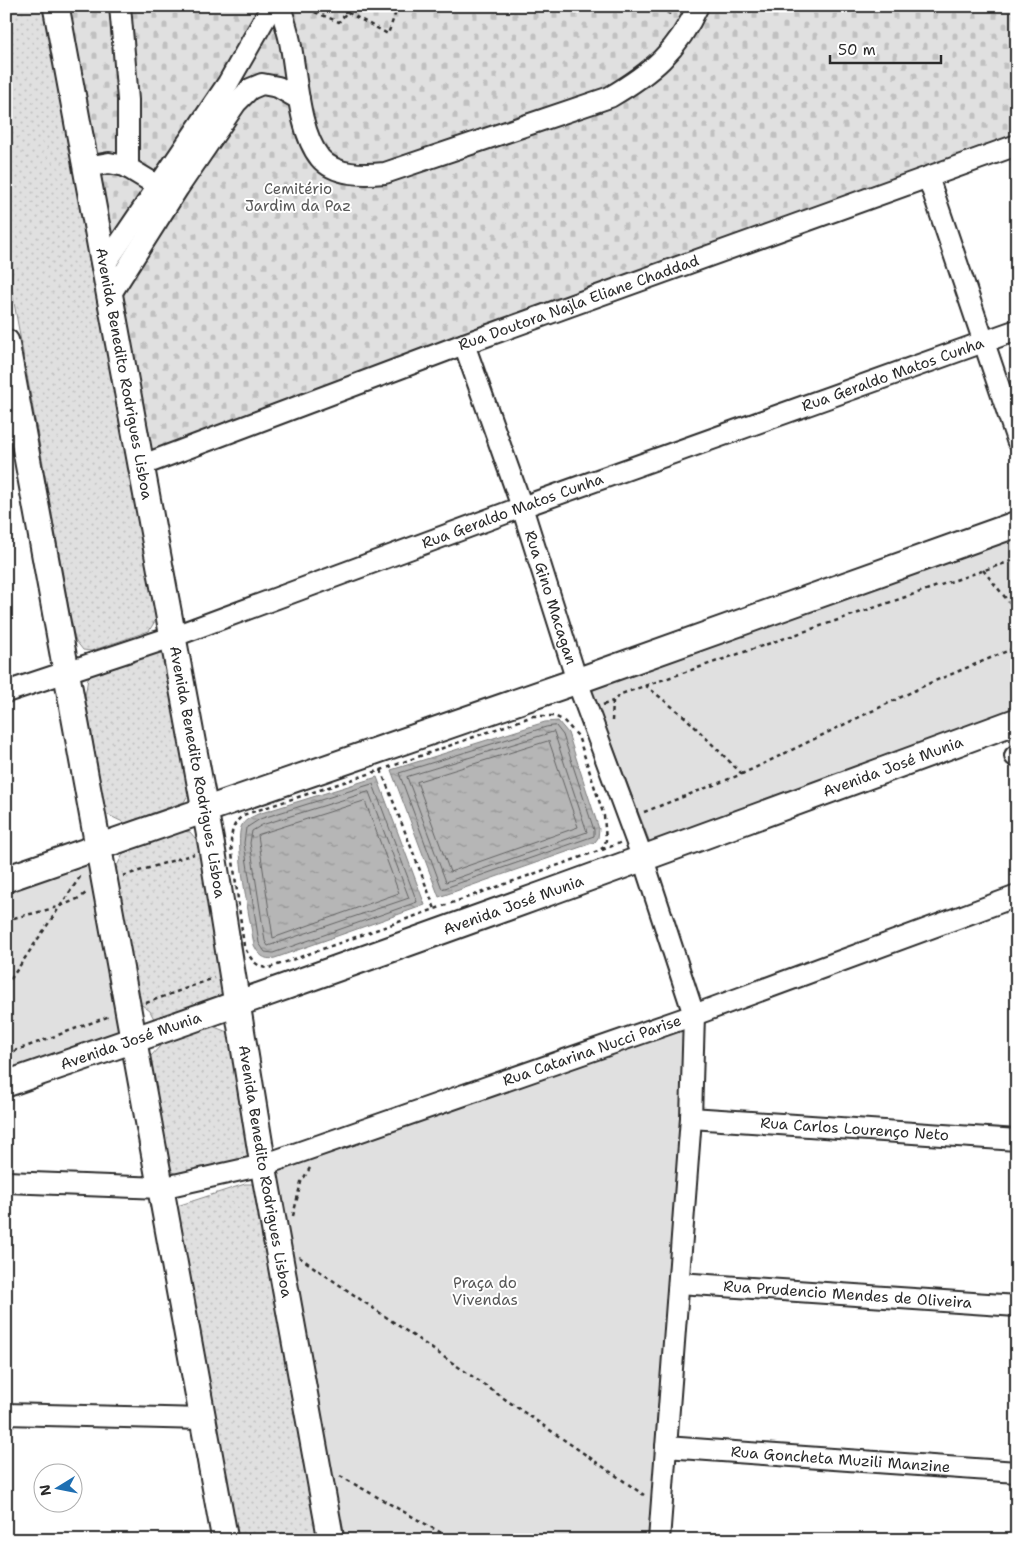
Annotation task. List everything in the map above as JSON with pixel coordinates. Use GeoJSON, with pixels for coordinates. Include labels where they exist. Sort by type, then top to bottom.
{"type":"FeatureCollection","features":[{"type":"Feature","properties":{"kind":"main road","name":"Avenida Benedito Rodrigues Lisboa"},"geometry":{"type":"LineString","coordinates":[[56,6],[204,810],[238,1005],[263,1165],[331,1540]]}},
{"type":"Feature","properties":{"kind":"main road"},"geometry":{"type":"LineString","coordinates":[[6,342],[11,400],[67,673],[225,1540]]}},
{"type":"Feature","properties":{"kind":"main road"},"geometry":{"type":"LineString","coordinates":[[6,878],[577,681],[1017,524]]}},
{"type":"Feature","properties":{"kind":"main road","name":"Avenida José Munia"},"geometry":{"type":"LineString","coordinates":[[6,1084],[238,1005],[643,859],[1017,721]]}},
{"type":"Feature","properties":{"kind":"street"},"geometry":{"type":"LineString","coordinates":[[120,6],[128,100],[128,168]]}},
{"type":"Feature","properties":{"kind":"street"},"geometry":{"type":"LineString","coordinates":[[110,295],[165,190],[272,6]]}},
{"type":"Feature","properties":{"kind":"street"},"geometry":{"type":"LineString","coordinates":[[280,6],[291,45],[299,99],[308,135],[320,159],[337,170],[360,175],[385,173],[610,97],[642,78],[663,60],[683,36],[698,6]]}},
{"type":"Feature","properties":{"kind":"street"},"geometry":{"type":"LineString","coordinates":[[104,266],[236,103],[250,89],[262,84],[278,87],[299,99]]}},
{"type":"Feature","properties":{"kind":"street","name":"Rua Doutora Najla Eliane Chaddad"},"geometry":{"type":"LineString","coordinates":[[140,466],[464,344],[1017,145]]}},
{"type":"Feature","properties":{"kind":"street"},"geometry":{"type":"LineString","coordinates":[[86,166],[109,163],[128,168],[165,190]]}},
{"type":"Feature","properties":{"kind":"street"},"geometry":{"type":"LineString","coordinates":[[928,177],[1017,440]]}},
{"type":"Feature","properties":{"kind":"street","name":"Rua Geraldo Matos Cunha"},"geometry":{"type":"LineString","coordinates":[[6,692],[172,637],[522,507],[1017,330]]}},
{"type":"Feature","properties":{"kind":"street","name":"Rua Gino Macagan"},"geometry":{"type":"LineString","coordinates":[[464,344],[522,507],[577,681],[643,859],[694,1015],[691,1118],[659,1540]]}},
{"type":"Feature","properties":{"kind":"street","name":"Rua Catarina Nucci Parise"},"geometry":{"type":"LineString","coordinates":[[6,1182],[161,1188],[263,1165],[694,1015],[1017,896]]}},
{"type":"Feature","properties":{"kind":"street","name":"Rua Carlos Lourenço Neto"},"geometry":{"type":"LineString","coordinates":[[691,1118],[1017,1140]]}},
{"type":"Feature","properties":{"kind":"street","name":"Rua Prudencio Mendes de Oliveira"},"geometry":{"type":"LineString","coordinates":[[679,1283],[1017,1306]]}},
{"type":"Feature","properties":{"kind":"street"},"geometry":{"type":"LineString","coordinates":[[6,1414],[203,1419]]}},
{"type":"Feature","properties":{"kind":"street","name":"Rua Goncheta Muzili Manzine"},"geometry":{"type":"LineString","coordinates":[[666,1447],[1017,1472]]}},
{"type":"Feature","properties":{"kind":"path"},"geometry":{"type":"LineString","coordinates":[[300,6],[339,22],[347,12],[388,34],[398,6]]}},
{"type":"Feature","properties":{"kind":"path"},"geometry":{"type":"LineString","coordinates":[[652,6],[673,15]]}},
{"type":"Feature","properties":{"kind":"path"},"geometry":{"type":"LineString","coordinates":[[612,730],[613,702],[621,694],[1017,559]]}},
{"type":"Feature","properties":{"kind":"path"},"geometry":{"type":"LineString","coordinates":[[983,570],[1017,612]]}},
{"type":"Feature","properties":{"kind":"path"},"geometry":{"type":"LineString","coordinates":[[638,815],[742,774],[930,683],[1017,647]]}},
{"type":"Feature","properties":{"kind":"path"},"geometry":{"type":"LineString","coordinates":[[645,686],[686,718],[742,774]]}},
{"type":"Feature","properties":{"kind":"path"},"geometry":{"type":"LineString","coordinates":[[533,716],[554,716],[563,720],[578,736],[604,816],[606,831],[604,847],[598,852],[435,910],[269,968],[264,968],[254,962],[244,946],[231,832],[235,823],[243,815],[255,810],[381,770],[533,716]]}},
{"type":"Feature","properties":{"kind":"path"},"geometry":{"type":"LineString","coordinates":[[381,770],[435,910]]}},
{"type":"Feature","properties":{"kind":"path"},"geometry":{"type":"LineString","coordinates":[[6,986],[84,871]]}},
{"type":"Feature","properties":{"kind":"path"},"geometry":{"type":"LineString","coordinates":[[289,1203],[292,1220],[301,1182],[311,1165]]}},
{"type":"Feature","properties":{"kind":"path"},"geometry":{"type":"LineString","coordinates":[[301,1266],[299,1257],[646,1496],[646,1486]]}},
{"type":"Feature","properties":{"kind":"path"},"geometry":{"type":"LineString","coordinates":[[339,1484],[337,1475],[454,1540]]}},
{"type":"Feature","properties":{"kind":"green space"},"geometry":{"type":"Polygon","coordinates":[[[6,6],[50,6],[158,616],[149,631],[91,651],[83,650],[76,641],[73,631],[6,258],[6,6]]]}},
{"type":"Feature","properties":{"kind":"green space","name":"Cemitério Jardim da Paz"},"geometry":{"type":"Polygon","coordinates":[[[68,6],[1017,6],[1017,136],[152,454],[68,6]]]}},
{"type":"Feature","properties":{"kind":"green space"},"geometry":{"type":"Polygon","coordinates":[[[1017,530],[1017,713],[652,848],[589,683],[1017,530]]]}},
{"type":"Feature","properties":{"kind":"green space"},"geometry":{"type":"Polygon","coordinates":[[[161,650],[167,654],[191,790],[184,802],[125,823],[106,814],[85,697],[88,678],[97,668],[161,650]]]}},
{"type":"Feature","properties":{"kind":"green space"},"geometry":{"type":"Polygon","coordinates":[[[182,831],[190,832],[202,846],[225,981],[222,996],[155,1021],[150,1011],[138,1002],[116,868],[124,852],[182,831]]]}},
{"type":"Feature","properties":{"kind":"green space"},"geometry":{"type":"Polygon","coordinates":[[[93,858],[124,1034],[6,1074],[6,890],[93,858]]]}},
{"type":"Feature","properties":{"kind":"green space"},"geometry":{"type":"Polygon","coordinates":[[[212,1026],[230,1033],[253,1143],[249,1156],[240,1161],[180,1176],[173,1172],[169,1163],[150,1057],[161,1045],[212,1026]]]}},
{"type":"Feature","properties":{"kind":"green space","name":"Praça do Vivendas"},"geometry":{"type":"Polygon","coordinates":[[[688,1026],[651,1540],[341,1540],[276,1169],[688,1026]]]}},
{"type":"Feature","properties":{"kind":"green space"},"geometry":{"type":"Polygon","coordinates":[[[245,1184],[253,1184],[265,1196],[324,1540],[233,1540],[174,1207],[245,1184]]]}},
{"type":"Feature","properties":{"kind":"water"},"geometry":{"type":"Polygon","coordinates":[[[558,721],[568,733],[599,829],[598,838],[595,842],[439,897],[391,770],[545,722],[558,721]]]}},
{"type":"Feature","properties":{"kind":"water"},"geometry":{"type":"Polygon","coordinates":[[[377,777],[425,905],[275,958],[271,959],[262,956],[254,945],[241,864],[240,833],[242,825],[258,814],[377,777]]]}}]}
